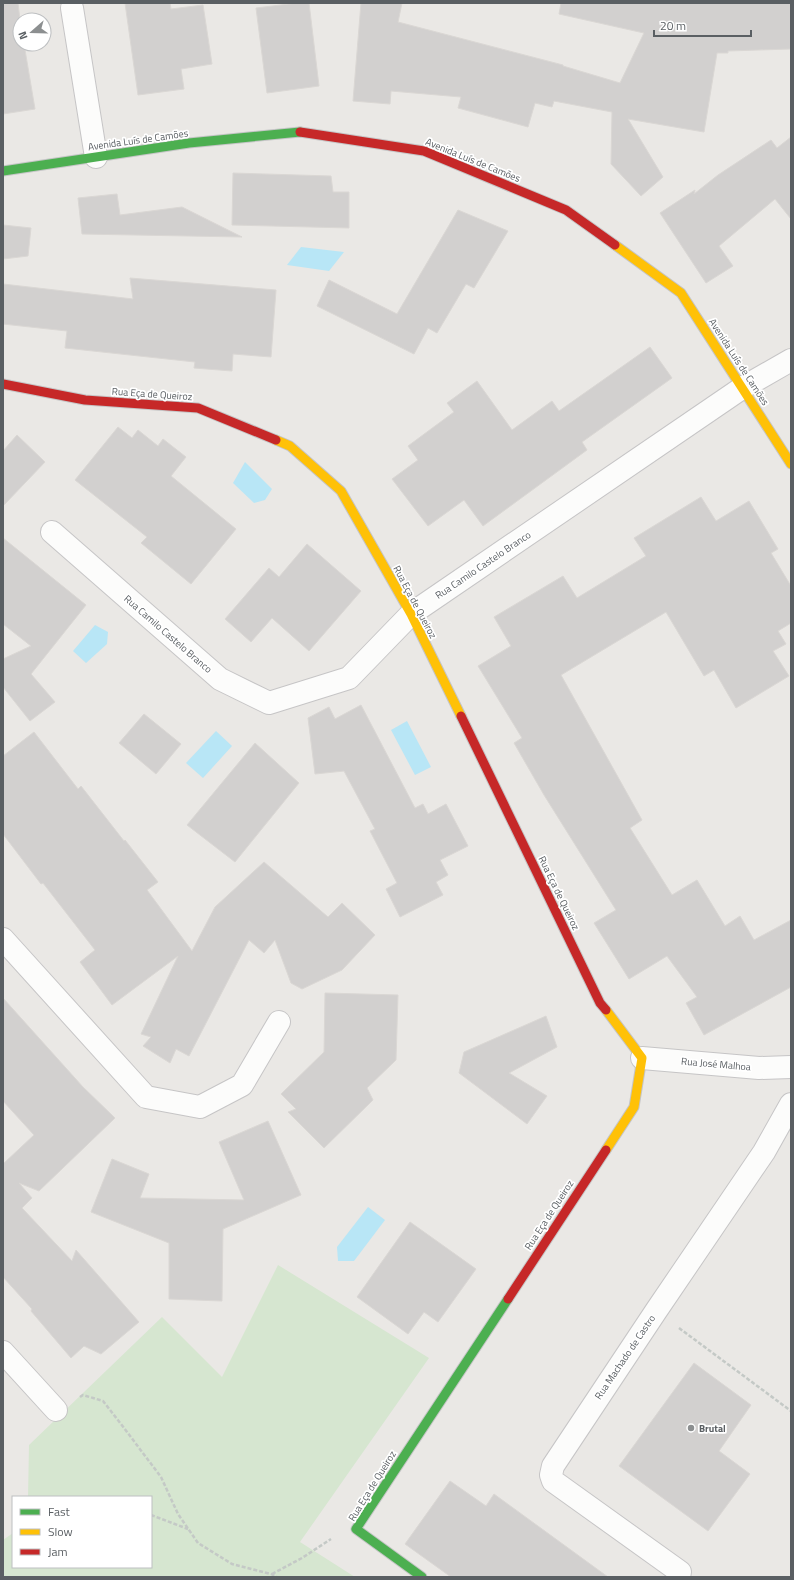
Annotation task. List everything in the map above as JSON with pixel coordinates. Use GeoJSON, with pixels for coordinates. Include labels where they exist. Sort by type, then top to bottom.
{"type":"FeatureCollection","features":[{"type":"Feature","properties":{"kind":"street"},"geometry":{"type":"LineString","coordinates":[[72,8],[96,157]]}},
{"type":"Feature","properties":{"kind":"street","name":"Avenida Luís de Camões"},"geometry":{"type":"LineString","coordinates":[[3,171],[189,143],[302,132],[424,151],[566,210],[681,293],[791,464]]}},
{"type":"Feature","properties":{"kind":"street","name":"Rua Camilo Castelo Branco"},"geometry":{"type":"LineString","coordinates":[[52,532],[220,679],[269,703],[350,678],[411,614],[742,388],[791,360]]}},
{"type":"Feature","properties":{"kind":"street","name":"Rua Eça de Queiroz"},"geometry":{"type":"LineString","coordinates":[[3,384],[85,400],[198,408],[290,446],[340,491],[411,614],[600,1003],[642,1058],[634,1107],[356,1528],[422,1577]]}},
{"type":"Feature","properties":{"kind":"street"},"geometry":{"type":"LineString","coordinates":[[3,939],[146,1098],[200,1107],[242,1085],[279,1022]]}},
{"type":"Feature","properties":{"kind":"street","name":"Rua José Malhoa"},"geometry":{"type":"LineString","coordinates":[[642,1058],[759,1068],[791,1067]]}},
{"type":"Feature","properties":{"kind":"street","name":"Rua Machado de Castro"},"geometry":{"type":"LineString","coordinates":[[680,1572],[553,1481],[551,1475],[553,1466],[764,1152],[791,1104]]}},
{"type":"Feature","properties":{"kind":"street"},"geometry":{"type":"LineString","coordinates":[[3,1352],[56,1410]]}},
{"type":"Feature","properties":{"kind":"path"},"geometry":{"type":"LineString","coordinates":[[656,1311],[791,1411]]}},
{"type":"Feature","properties":{"kind":"path"},"geometry":{"type":"LineString","coordinates":[[56,1410],[83,1395],[103,1401],[161,1477],[178,1514],[198,1543],[232,1564],[271,1574],[277,1577]]}},
{"type":"Feature","properties":{"kind":"path"},"geometry":{"type":"LineString","coordinates":[[152,1515],[188,1529]]}},
{"type":"Feature","properties":{"kind":"path"},"geometry":{"type":"LineString","coordinates":[[271,1574],[302,1558],[335,1537],[356,1528]]}},
{"type":"Feature","properties":{"kind":"green space"},"geometry":{"type":"Polygon","coordinates":[[[278,1265],[429,1358],[300,1542],[355,1577],[3,1577],[3,1540],[12,1534],[12,1568],[152,1568],[152,1496],[28,1496],[29,1445],[162,1317],[222,1377],[278,1265]]]}},
{"type":"Feature","properties":{"kind":"water"},"geometry":{"type":"Polygon","coordinates":[[[301,247],[344,252],[329,271],[287,265],[301,247]]]}},
{"type":"Feature","properties":{"kind":"water"},"geometry":{"type":"Polygon","coordinates":[[[245,462],[272,489],[265,500],[254,503],[233,483],[245,462]]]}},
{"type":"Feature","properties":{"kind":"water"},"geometry":{"type":"Polygon","coordinates":[[[95,625],[108,632],[107,644],[86,663],[73,651],[95,625]]]}},
{"type":"Feature","properties":{"kind":"water"},"geometry":{"type":"Polygon","coordinates":[[[407,721],[431,767],[415,775],[391,730],[407,721]]]}},
{"type":"Feature","properties":{"kind":"water"},"geometry":{"type":"Polygon","coordinates":[[[216,731],[232,746],[203,778],[186,763],[216,731]]]}},
{"type":"Feature","properties":{"kind":"water"},"geometry":{"type":"Polygon","coordinates":[[[368,1207],[385,1220],[354,1261],[338,1261],[337,1247],[368,1207]]]}},
{"type":"Feature","properties":{"kind":"building"},"geometry":{"type":"Polygon","coordinates":[[[18,3],[19,12],[12,12],[12,52],[25,52],[35,109],[3,114],[3,4],[18,3]]]}},
{"type":"Feature","properties":{"kind":"building"},"geometry":{"type":"Polygon","coordinates":[[[125,3],[170,3],[171,9],[203,5],[212,64],[181,69],[184,89],[138,95],[125,3]]]}},
{"type":"Feature","properties":{"kind":"building"},"geometry":{"type":"Polygon","coordinates":[[[309,3],[319,86],[267,93],[256,8],[309,3]]]}},
{"type":"Feature","properties":{"kind":"building"},"geometry":{"type":"Polygon","coordinates":[[[361,3],[402,3],[398,22],[563,65],[620,83],[644,33],[559,14],[561,3],[791,3],[791,49],[728,51],[728,53],[717,53],[704,132],[628,119],[663,177],[641,196],[611,164],[612,112],[554,101],[552,107],[535,103],[528,127],[458,108],[461,97],[391,91],[390,104],[353,101],[361,3]]]}},
{"type":"Feature","properties":{"kind":"building"},"geometry":{"type":"Polygon","coordinates":[[[791,137],[791,219],[775,199],[719,246],[733,266],[706,283],[660,213],[695,190],[694,194],[718,175],[771,140],[777,148],[791,137]]]}},
{"type":"Feature","properties":{"kind":"building"},"geometry":{"type":"Polygon","coordinates":[[[233,173],[331,176],[333,192],[349,192],[349,228],[232,225],[233,173]]]}},
{"type":"Feature","properties":{"kind":"building"},"geometry":{"type":"Polygon","coordinates":[[[117,194],[120,215],[182,207],[242,237],[82,234],[78,198],[117,194]]]}},
{"type":"Feature","properties":{"kind":"building"},"geometry":{"type":"Polygon","coordinates":[[[458,210],[508,231],[474,288],[466,284],[437,333],[428,328],[414,354],[317,306],[329,280],[397,314],[458,210]]]}},
{"type":"Feature","properties":{"kind":"building"},"geometry":{"type":"Polygon","coordinates":[[[3,225],[31,228],[28,256],[3,259],[3,225]]]}},
{"type":"Feature","properties":{"kind":"building"},"geometry":{"type":"Polygon","coordinates":[[[130,278],[276,290],[271,357],[233,354],[232,371],[194,368],[195,362],[65,348],[67,331],[3,324],[3,284],[133,299],[130,278]]]}},
{"type":"Feature","properties":{"kind":"building"},"geometry":{"type":"Polygon","coordinates":[[[650,347],[672,378],[582,442],[587,450],[483,526],[464,500],[428,526],[392,479],[418,460],[408,446],[454,412],[447,403],[477,381],[512,430],[552,401],[559,411],[650,347]]]}},
{"type":"Feature","properties":{"kind":"building"},"geometry":{"type":"Polygon","coordinates":[[[118,427],[132,438],[138,430],[158,446],[163,439],[186,457],[171,476],[236,529],[191,584],[141,543],[147,537],[75,480],[118,427]]]}},
{"type":"Feature","properties":{"kind":"building"},"geometry":{"type":"Polygon","coordinates":[[[17,435],[45,462],[3,506],[3,451],[17,435]]]}},
{"type":"Feature","properties":{"kind":"building"},"geometry":{"type":"Polygon","coordinates":[[[701,497],[716,521],[749,501],[778,549],[771,553],[791,586],[791,623],[778,631],[786,644],[773,651],[789,676],[736,708],[714,670],[704,676],[666,612],[561,675],[642,820],[630,828],[672,895],[697,880],[725,926],[740,916],[754,940],[791,920],[791,987],[704,1035],[686,1003],[697,997],[667,956],[629,979],[594,923],[616,910],[544,795],[514,743],[522,738],[478,666],[511,646],[494,617],[563,576],[577,598],[646,556],[634,538],[701,497]]]}},
{"type":"Feature","properties":{"kind":"building"},"geometry":{"type":"Polygon","coordinates":[[[3,538],[86,605],[31,674],[55,702],[30,721],[3,687],[3,659],[31,646],[3,624],[3,538]]]}},
{"type":"Feature","properties":{"kind":"building"},"geometry":{"type":"Polygon","coordinates":[[[307,544],[361,591],[309,651],[272,618],[251,642],[225,619],[269,568],[279,577],[307,544]]]}},
{"type":"Feature","properties":{"kind":"building"},"geometry":{"type":"Polygon","coordinates":[[[361,705],[415,808],[423,804],[428,814],[446,804],[468,846],[440,860],[448,875],[436,882],[443,895],[400,917],[386,889],[397,883],[370,831],[375,829],[344,771],[315,774],[308,718],[329,707],[335,719],[361,705]]]}},
{"type":"Feature","properties":{"kind":"building"},"geometry":{"type":"Polygon","coordinates":[[[144,714],[181,744],[156,774],[119,743],[144,714]]]}},
{"type":"Feature","properties":{"kind":"building"},"geometry":{"type":"Polygon","coordinates":[[[34,732],[78,789],[81,786],[158,882],[147,890],[192,951],[215,907],[264,862],[328,917],[342,903],[375,935],[342,970],[302,989],[291,983],[275,940],[264,953],[249,940],[189,1056],[176,1049],[170,1063],[143,1046],[151,1037],[141,1034],[178,956],[112,1005],[80,962],[95,950],[43,883],[41,884],[3,834],[3,756],[34,732]]]}},
{"type":"Feature","properties":{"kind":"building"},"geometry":{"type":"Polygon","coordinates":[[[255,743],[299,783],[235,862],[187,825],[255,743]]]}},
{"type":"Feature","properties":{"kind":"building"},"geometry":{"type":"Polygon","coordinates":[[[325,993],[398,995],[396,1060],[367,1088],[373,1100],[324,1148],[288,1112],[296,1109],[281,1094],[324,1052],[325,993]]]}},
{"type":"Feature","properties":{"kind":"building"},"geometry":{"type":"Polygon","coordinates":[[[3,998],[83,1087],[115,1118],[39,1191],[19,1183],[32,1198],[22,1208],[72,1261],[76,1250],[139,1322],[101,1354],[84,1346],[71,1358],[31,1311],[32,1309],[3,1277],[3,1164],[34,1135],[3,1101],[3,998]]]}},
{"type":"Feature","properties":{"kind":"building"},"geometry":{"type":"Polygon","coordinates":[[[546,1016],[557,1047],[509,1073],[547,1096],[527,1124],[459,1073],[464,1052],[546,1016]]]}},
{"type":"Feature","properties":{"kind":"building"},"geometry":{"type":"Polygon","coordinates":[[[268,1121],[301,1195],[223,1229],[222,1301],[169,1299],[169,1243],[91,1212],[112,1159],[149,1174],[140,1198],[244,1200],[219,1142],[268,1121]]]}},
{"type":"Feature","properties":{"kind":"building"},"geometry":{"type":"Polygon","coordinates":[[[410,1222],[476,1269],[438,1322],[424,1312],[408,1334],[357,1297],[410,1222]]]}},
{"type":"Feature","properties":{"kind":"building","name":"Brutal"},"geometry":{"type":"Polygon","coordinates":[[[694,1363],[751,1405],[719,1451],[750,1474],[708,1531],[619,1466],[694,1363]]]}},
{"type":"Feature","properties":{"kind":"building"},"geometry":{"type":"Polygon","coordinates":[[[450,1481],[486,1506],[494,1494],[608,1577],[451,1577],[405,1544],[450,1481]]]}},
{"type":"Feature","properties":{"kind":"traffic: fast"},"geometry":{"type":"LineString","coordinates":[[3,171],[189,143],[300,132]]}},
{"type":"Feature","properties":{"kind":"traffic: fast"},"geometry":{"type":"LineString","coordinates":[[422,1577],[356,1529],[508,1299]]}},
{"type":"Feature","properties":{"kind":"traffic: slow"},"geometry":{"type":"LineString","coordinates":[[615,245],[681,293],[791,464]]}},
{"type":"Feature","properties":{"kind":"traffic: slow"},"geometry":{"type":"LineString","coordinates":[[276,440],[290,446],[341,491],[411,614],[461,716]]}},
{"type":"Feature","properties":{"kind":"traffic: slow"},"geometry":{"type":"LineString","coordinates":[[606,1010],[642,1058],[634,1107],[606,1150]]}},
{"type":"Feature","properties":{"kind":"traffic: jam"},"geometry":{"type":"LineString","coordinates":[[300,132],[424,151],[566,210],[615,245]]}},
{"type":"Feature","properties":{"kind":"traffic: jam"},"geometry":{"type":"LineString","coordinates":[[3,384],[85,400],[198,408],[276,440]]}},
{"type":"Feature","properties":{"kind":"traffic: jam"},"geometry":{"type":"LineString","coordinates":[[461,716],[600,1003],[606,1010]]}},
{"type":"Feature","properties":{"kind":"traffic: jam"},"geometry":{"type":"LineString","coordinates":[[508,1299],[606,1150]]}},
{"type":"Feature","properties":{"kind":"place","name":"Brutal"},"geometry":{"type":"Point","coordinates":[691,1428]}}]}
